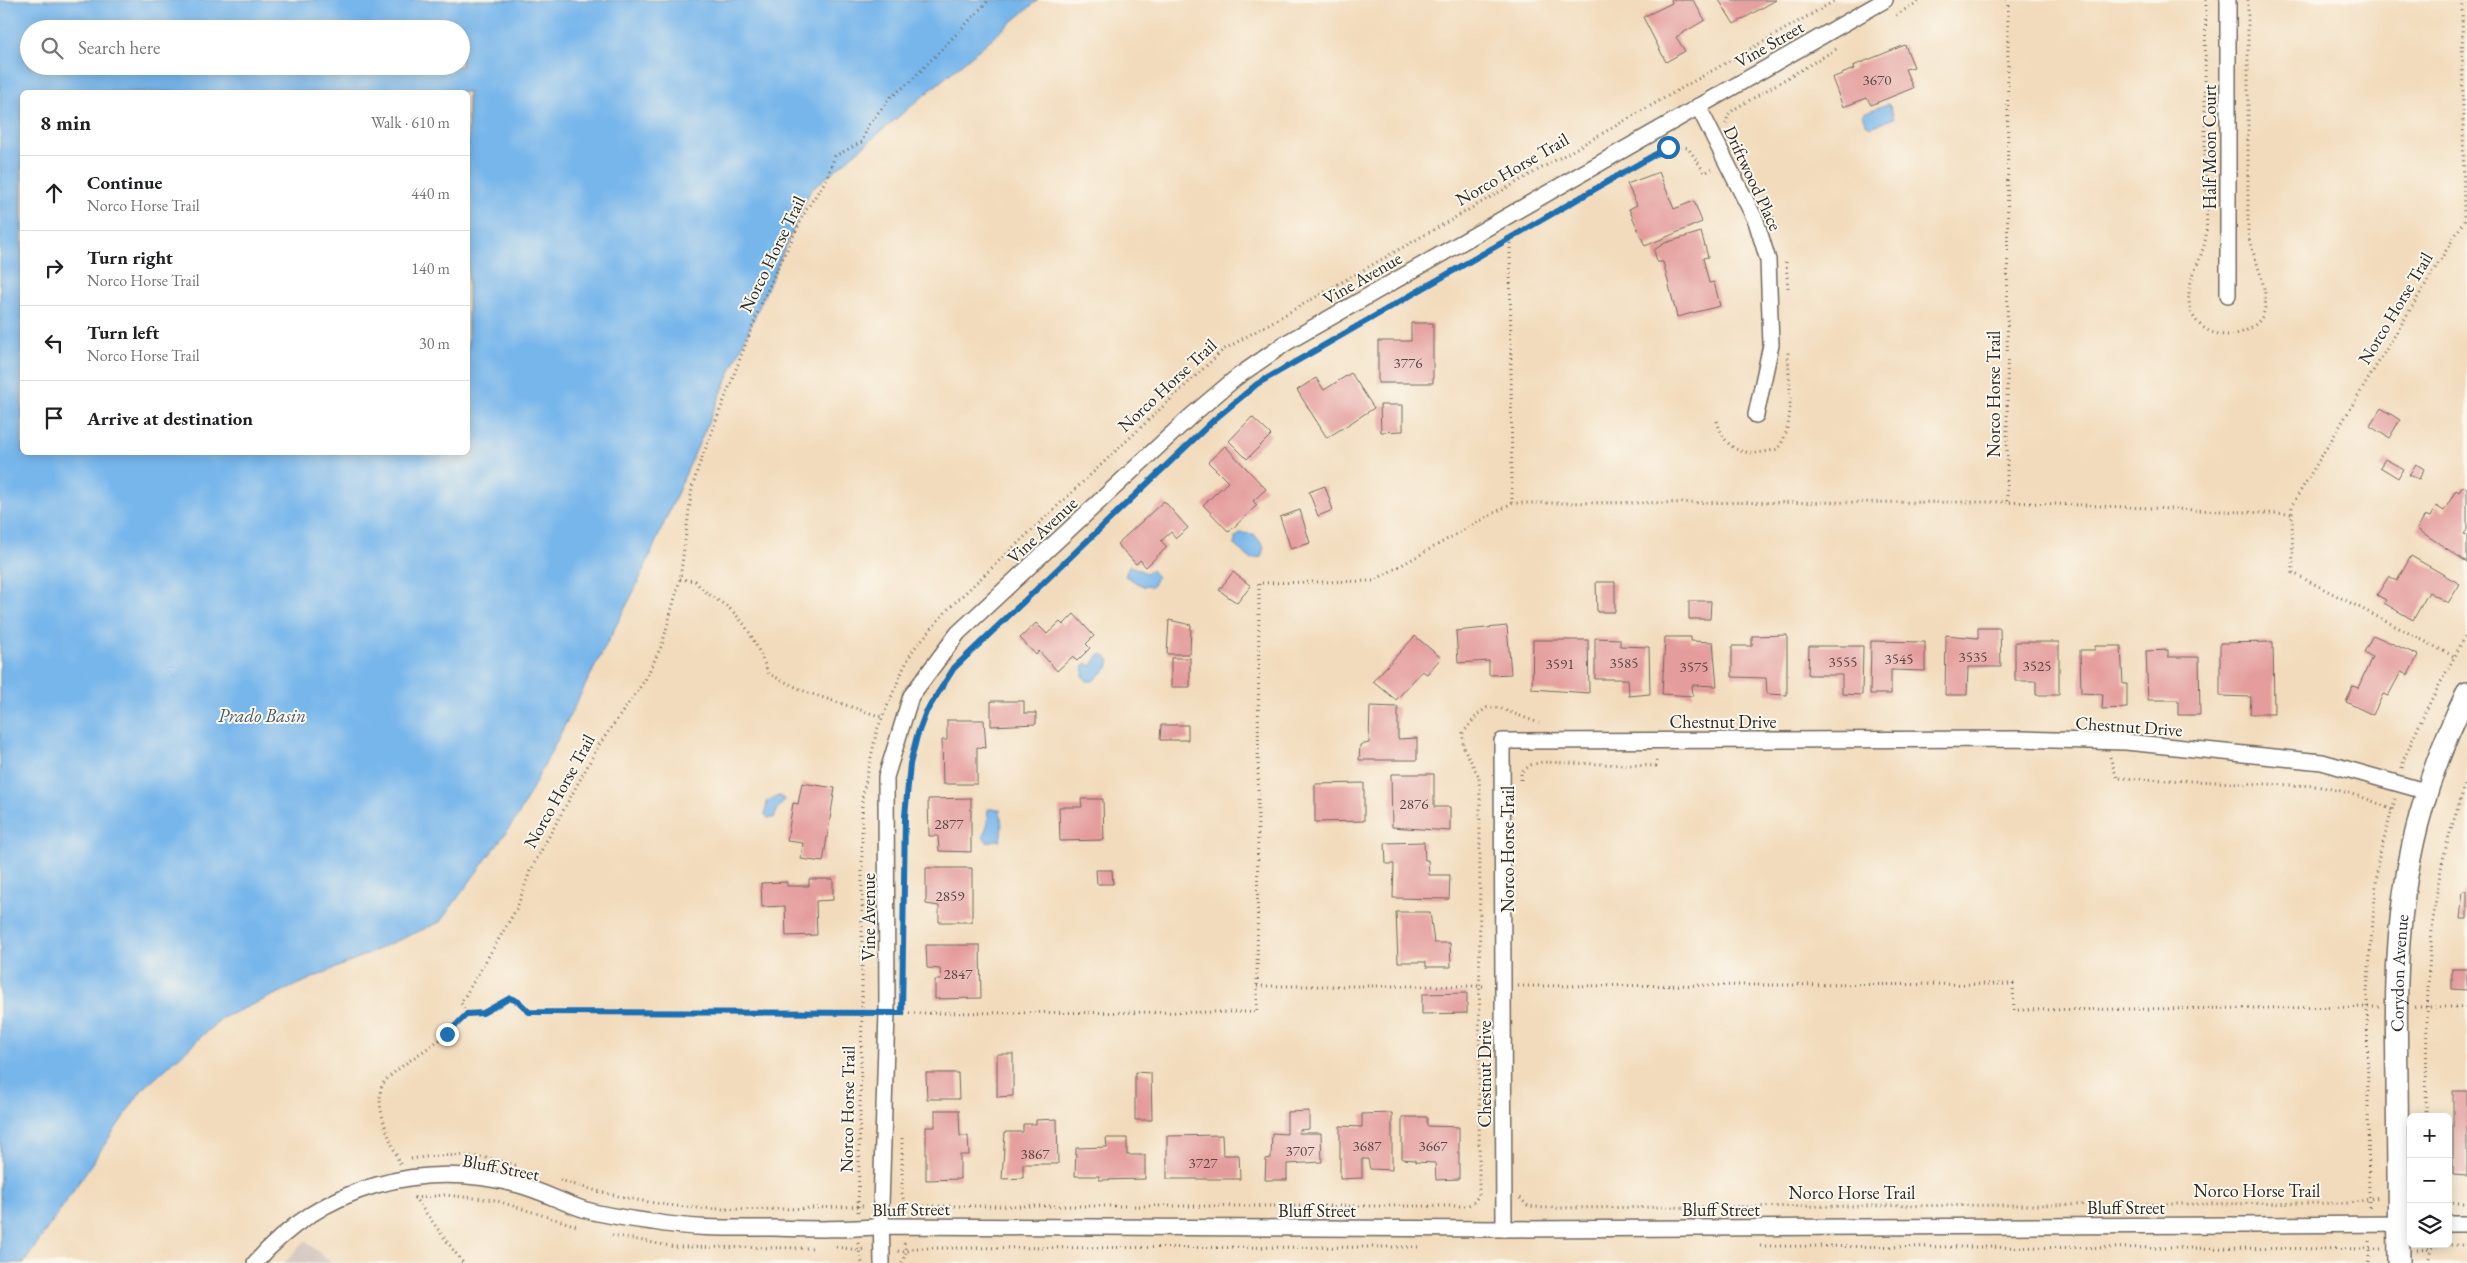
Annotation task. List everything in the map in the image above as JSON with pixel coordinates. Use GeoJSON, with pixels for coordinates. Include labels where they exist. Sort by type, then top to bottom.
{"type":"FeatureCollection","features":[{"type":"Feature","properties":{"kind":"main road","name":"Corydon Avenue"},"geometry":{"type":"LineString","coordinates":[[2399,1263],[2405,1224],[2396,1008],[2398,940],[2404,893],[2428,792],[2452,722],[2467,693]]}},
{"type":"Feature","properties":{"kind":"street","name":"Vine Street"},"geometry":{"type":"LineString","coordinates":[[1698,106],[1885,0]]}},
{"type":"Feature","properties":{"kind":"street","name":"Half Moon Court"},"geometry":{"type":"LineString","coordinates":[[2228,0],[2228,295]]}},
{"type":"Feature","properties":{"kind":"street","name":"Driftwood Place"},"geometry":{"type":"LineString","coordinates":[[1698,106],[1756,221],[1768,260],[1771,345],[1756,415]]}},
{"type":"Feature","properties":{"kind":"street","name":"Vine Avenue"},"geometry":{"type":"LineString","coordinates":[[882,1263],[883,1226],[880,1205],[887,1012],[886,777],[911,696],[958,633],[1192,416],[1238,377],[1286,343],[1698,106]]}},
{"type":"Feature","properties":{"kind":"street","name":"Chestnut Drive"},"geometry":{"type":"LineString","coordinates":[[1504,1229],[1502,740],[2020,739],[2126,742],[2322,762],[2428,792]]}},
{"type":"Feature","properties":{"kind":"street","name":"Bluff Street"},"geometry":{"type":"LineString","coordinates":[[255,1263],[297,1224],[328,1204],[360,1190],[406,1178],[448,1175],[519,1185],[588,1210],[655,1223],[719,1228],[858,1229],[883,1226],[1504,1229],[2405,1224]]}},
{"type":"Feature","properties":{"kind":"street"},"geometry":{"type":"LineString","coordinates":[[2452,1224],[2467,1224]]}},
{"type":"Feature","properties":{"kind":"path","name":"Norco Horse Trail"},"geometry":{"type":"LineString","coordinates":[[467,1014],[461,1003],[517,908],[530,871],[599,745],[645,680],[662,644],[680,579],[692,488],[698,468],[763,300],[806,210],[826,180],[835,156],[862,142],[868,125],[891,98],[911,81],[990,0]]}},
{"type":"Feature","properties":{"kind":"path","name":"Norco Horse Trail"},"geometry":{"type":"LineString","coordinates":[[859,1206],[862,1012],[862,798],[868,766],[882,717],[913,650],[948,610],[1223,350],[1836,0]]}},
{"type":"Feature","properties":{"kind":"path"},"geometry":{"type":"LineString","coordinates":[[1895,15],[1921,0]]}},
{"type":"Feature","properties":{"kind":"path","name":"Norco Horse Trail"},"geometry":{"type":"LineString","coordinates":[[2008,0],[2007,502],[2292,514]]}},
{"type":"Feature","properties":{"kind":"path","name":"Norco Horse Trail"},"geometry":{"type":"LineString","coordinates":[[2454,656],[2293,573],[2292,505],[2465,219],[2462,0]]}},
{"type":"Feature","properties":{"kind":"path"},"geometry":{"type":"LineString","coordinates":[[1726,126],[1728,115],[1732,110],[1844,45]]}},
{"type":"Feature","properties":{"kind":"path"},"geometry":{"type":"LineString","coordinates":[[1638,163],[1668,147],[1679,146],[1688,148],[1705,173],[1726,162]]}},
{"type":"Feature","properties":{"kind":"path"},"geometry":{"type":"LineString","coordinates":[[1271,375],[1629,168]]}},
{"type":"Feature","properties":{"kind":"path"},"geometry":{"type":"LineString","coordinates":[[1760,189],[1775,219],[1779,234]]}},
{"type":"Feature","properties":{"kind":"path"},"geometry":{"type":"LineString","coordinates":[[1510,238],[1512,503]]}},
{"type":"Feature","properties":{"kind":"path"},"geometry":{"type":"LineString","coordinates":[[1785,259],[1788,293]]}},
{"type":"Feature","properties":{"kind":"path"},"geometry":{"type":"LineString","coordinates":[[1716,420],[1721,438],[1733,448],[1747,453],[1778,449],[1786,437],[1790,420],[1788,340]]}},
{"type":"Feature","properties":{"kind":"path"},"geometry":{"type":"LineString","coordinates":[[960,662],[1143,487]]}},
{"type":"Feature","properties":{"kind":"path"},"geometry":{"type":"LineString","coordinates":[[680,579],[695,580],[705,594],[731,610],[751,633],[769,674],[806,692],[882,717]]}},
{"type":"Feature","properties":{"kind":"path"},"geometry":{"type":"LineString","coordinates":[[920,728],[926,712],[945,681]]}},
{"type":"Feature","properties":{"kind":"path","name":"Norco Horse Trail"},"geometry":{"type":"LineString","coordinates":[[1520,786],[1522,772],[1531,765],[1542,762],[1656,766],[1656,740]]}},
{"type":"Feature","properties":{"kind":"path"},"geometry":{"type":"LineString","coordinates":[[904,824],[912,755]]}},
{"type":"Feature","properties":{"kind":"path"},"geometry":{"type":"LineString","coordinates":[[2426,1113],[2427,1008],[2431,939],[2440,874],[2467,779]]}},
{"type":"Feature","properties":{"kind":"path"},"geometry":{"type":"LineString","coordinates":[[1257,986],[2013,984],[2014,1010],[2467,1008]]}},
{"type":"Feature","properties":{"kind":"path"},"geometry":{"type":"LineString","coordinates":[[1520,986],[1520,995]]}},
{"type":"Feature","properties":{"kind":"path"},"geometry":{"type":"LineString","coordinates":[[463,1263],[414,1198],[386,1130],[381,1104],[382,1086],[393,1074],[447,1034],[467,1014],[483,1013],[510,998],[519,1002],[529,1012],[902,1013],[902,1004]]}},
{"type":"Feature","properties":{"kind":"path","name":"Norco Horse Trail"},"geometry":{"type":"LineString","coordinates":[[1520,1188],[1520,1198],[1528,1206],[1544,1208],[2340,1203],[2358,1202],[2370,1198]]}},
{"type":"Feature","properties":{"kind":"path"},"geometry":{"type":"LineString","coordinates":[[2452,1203],[2467,1203]]}},
{"type":"Feature","properties":{"kind":"path"},"geometry":{"type":"LineString","coordinates":[[2428,1263],[2431,1249],[2440,1245],[2467,1245]]}},
{"type":"Feature","properties":{"kind":"shaded area"},"geometry":{"type":"Polygon","coordinates":[[[306,1241],[331,1263],[284,1263],[306,1241]]]}},
{"type":"Feature","properties":{"kind":"water","name":"Prado Basin"},"geometry":{"type":"Polygon","coordinates":[[[0,0],[1038,0],[810,191],[636,587],[518,816],[440,922],[222,1018],[141,1091],[24,1263],[0,1263],[0,0]]]}},
{"type":"Feature","properties":{"kind":"water"},"geometry":{"type":"Polygon","coordinates":[[[1887,104],[1890,105],[1894,118],[1871,127],[1867,125],[1864,113],[1887,104]]]}},
{"type":"Feature","properties":{"kind":"water"},"geometry":{"type":"Polygon","coordinates":[[[1241,533],[1254,534],[1264,547],[1261,557],[1251,559],[1235,546],[1235,538],[1241,533]]]}},
{"type":"Feature","properties":{"kind":"water"},"geometry":{"type":"Polygon","coordinates":[[[1129,565],[1146,573],[1151,570],[1157,577],[1152,587],[1143,586],[1125,576],[1129,565]]]}},
{"type":"Feature","properties":{"kind":"water"},"geometry":{"type":"Polygon","coordinates":[[[1103,654],[1110,660],[1108,668],[1093,681],[1087,681],[1083,677],[1084,665],[1086,663],[1092,666],[1098,655],[1103,654]]]}},
{"type":"Feature","properties":{"kind":"water"},"geometry":{"type":"Polygon","coordinates":[[[781,796],[785,801],[778,808],[774,818],[768,818],[765,815],[767,801],[781,796]]]}},
{"type":"Feature","properties":{"kind":"water"},"geometry":{"type":"Polygon","coordinates":[[[988,809],[1000,809],[1002,827],[1000,841],[987,842],[983,836],[987,826],[988,809]]]}},
{"type":"Feature","properties":{"kind":"building"},"geometry":{"type":"Polygon","coordinates":[[[1671,0],[1693,0],[1705,20],[1676,37],[1685,51],[1666,62],[1643,17],[1672,3],[1671,0]]]}},
{"type":"Feature","properties":{"kind":"building"},"geometry":{"type":"Polygon","coordinates":[[[1719,0],[1776,0],[1734,24],[1719,0]]]}},
{"type":"Feature","properties":{"kind":"building"},"geometry":{"type":"Polygon","coordinates":[[[1905,45],[1914,67],[1905,69],[1913,88],[1871,105],[1867,98],[1843,107],[1832,78],[1854,69],[1853,66],[1905,45]]]}},
{"type":"Feature","properties":{"kind":"building"},"geometry":{"type":"Polygon","coordinates":[[[1659,172],[1674,209],[1694,201],[1702,222],[1645,246],[1629,209],[1637,205],[1627,184],[1659,172]]]}},
{"type":"Feature","properties":{"kind":"building"},"geometry":{"type":"Polygon","coordinates":[[[1701,232],[1708,257],[1703,258],[1709,283],[1714,282],[1720,306],[1677,317],[1663,262],[1657,262],[1654,250],[1665,243],[1701,232]]]}},
{"type":"Feature","properties":{"kind":"building"},"geometry":{"type":"Polygon","coordinates":[[[1411,323],[1433,323],[1433,383],[1378,383],[1378,341],[1411,341],[1411,323]]]}},
{"type":"Feature","properties":{"kind":"building"},"geometry":{"type":"Polygon","coordinates":[[[1351,373],[1374,408],[1327,438],[1297,390],[1316,378],[1324,390],[1351,373]]]}},
{"type":"Feature","properties":{"kind":"building"},"geometry":{"type":"Polygon","coordinates":[[[1380,405],[1403,405],[1403,431],[1381,432],[1380,405]]]}},
{"type":"Feature","properties":{"kind":"building"},"geometry":{"type":"Polygon","coordinates":[[[2381,408],[2400,420],[2389,438],[2370,426],[2381,408]]]}},
{"type":"Feature","properties":{"kind":"building"},"geometry":{"type":"Polygon","coordinates":[[[1252,417],[1271,435],[1247,459],[1229,441],[1252,417]]]}},
{"type":"Feature","properties":{"kind":"building"},"geometry":{"type":"Polygon","coordinates":[[[1225,446],[1266,489],[1253,501],[1257,505],[1229,532],[1203,505],[1228,482],[1208,462],[1225,446]]]}},
{"type":"Feature","properties":{"kind":"building"},"geometry":{"type":"Polygon","coordinates":[[[2385,459],[2403,469],[2398,478],[2380,467],[2385,459]]]}},
{"type":"Feature","properties":{"kind":"building"},"geometry":{"type":"Polygon","coordinates":[[[2416,464],[2424,469],[2419,479],[2409,475],[2416,464]]]}},
{"type":"Feature","properties":{"kind":"building"},"geometry":{"type":"Polygon","coordinates":[[[1325,486],[1333,510],[1318,516],[1309,492],[1325,486]]]}},
{"type":"Feature","properties":{"kind":"building"},"geometry":{"type":"Polygon","coordinates":[[[2463,486],[2467,489],[2467,530],[2464,534],[2467,535],[2467,562],[2417,529],[2425,515],[2430,517],[2436,506],[2444,511],[2456,490],[2459,492],[2463,486]]]}},
{"type":"Feature","properties":{"kind":"building"},"geometry":{"type":"Polygon","coordinates":[[[1164,501],[1188,528],[1176,538],[1171,532],[1161,541],[1167,547],[1146,567],[1140,560],[1136,564],[1117,544],[1164,501]]]}},
{"type":"Feature","properties":{"kind":"building"},"geometry":{"type":"Polygon","coordinates":[[[1300,510],[1310,543],[1291,549],[1280,517],[1300,510]]]}},
{"type":"Feature","properties":{"kind":"building"},"geometry":{"type":"Polygon","coordinates":[[[2411,556],[2460,584],[2448,603],[2429,592],[2413,620],[2384,603],[2386,600],[2377,595],[2389,576],[2397,581],[2411,556]]]}},
{"type":"Feature","properties":{"kind":"building"},"geometry":{"type":"Polygon","coordinates":[[[1233,572],[1251,586],[1237,603],[1219,590],[1233,572]]]}},
{"type":"Feature","properties":{"kind":"building"},"geometry":{"type":"Polygon","coordinates":[[[1596,582],[1615,582],[1615,612],[1597,612],[1596,582]]]}},
{"type":"Feature","properties":{"kind":"building"},"geometry":{"type":"Polygon","coordinates":[[[1689,601],[1711,601],[1710,619],[1689,619],[1689,601]]]}},
{"type":"Feature","properties":{"kind":"building"},"geometry":{"type":"Polygon","coordinates":[[[1074,614],[1094,636],[1086,644],[1090,648],[1077,661],[1072,657],[1057,671],[1039,651],[1036,655],[1020,638],[1036,623],[1047,634],[1060,622],[1063,625],[1074,614]]]}},
{"type":"Feature","properties":{"kind":"building"},"geometry":{"type":"Polygon","coordinates":[[[1169,620],[1191,625],[1190,654],[1167,654],[1169,620]]]}},
{"type":"Feature","properties":{"kind":"building"},"geometry":{"type":"Polygon","coordinates":[[[1507,626],[1511,674],[1489,675],[1489,661],[1458,663],[1456,631],[1507,626]]]}},
{"type":"Feature","properties":{"kind":"building"},"geometry":{"type":"Polygon","coordinates":[[[1978,628],[2000,628],[2001,667],[1968,667],[1967,695],[1945,695],[1946,635],[1978,638],[1978,628]]]}},
{"type":"Feature","properties":{"kind":"building"},"geometry":{"type":"Polygon","coordinates":[[[1787,635],[1787,695],[1767,694],[1766,678],[1732,677],[1732,646],[1752,646],[1752,636],[1787,635]]]}},
{"type":"Feature","properties":{"kind":"building"},"geometry":{"type":"Polygon","coordinates":[[[2373,635],[2418,655],[2408,675],[2401,672],[2388,696],[2383,694],[2373,715],[2346,702],[2353,686],[2358,688],[2372,657],[2364,652],[2373,635]]]}},
{"type":"Feature","properties":{"kind":"building"},"geometry":{"type":"Polygon","coordinates":[[[1415,636],[1441,658],[1427,674],[1422,671],[1396,700],[1373,681],[1415,636]]]}},
{"type":"Feature","properties":{"kind":"building"},"geometry":{"type":"Polygon","coordinates":[[[1665,637],[1691,637],[1691,641],[1713,642],[1717,686],[1692,685],[1693,696],[1662,694],[1665,637]]]}},
{"type":"Feature","properties":{"kind":"building"},"geometry":{"type":"Polygon","coordinates":[[[1595,638],[1620,639],[1620,646],[1649,647],[1650,694],[1629,696],[1628,679],[1595,679],[1595,638]]]}},
{"type":"Feature","properties":{"kind":"building"},"geometry":{"type":"Polygon","coordinates":[[[1533,640],[1588,640],[1589,693],[1532,689],[1533,640]]]}},
{"type":"Feature","properties":{"kind":"building"},"geometry":{"type":"Polygon","coordinates":[[[1871,641],[1925,642],[1925,671],[1891,670],[1891,694],[1870,694],[1871,641]]]}},
{"type":"Feature","properties":{"kind":"building"},"geometry":{"type":"Polygon","coordinates":[[[2015,642],[2059,642],[2059,695],[2036,695],[2036,681],[2015,681],[2015,642]]]}},
{"type":"Feature","properties":{"kind":"building"},"geometry":{"type":"Polygon","coordinates":[[[2273,642],[2274,714],[2250,714],[2251,697],[2220,696],[2220,643],[2273,642]]]}},
{"type":"Feature","properties":{"kind":"building"},"geometry":{"type":"Polygon","coordinates":[[[1809,646],[1863,646],[1862,695],[1842,694],[1842,675],[1808,675],[1809,646]]]}},
{"type":"Feature","properties":{"kind":"building"},"geometry":{"type":"Polygon","coordinates":[[[2095,646],[2121,646],[2123,684],[2127,684],[2127,708],[2102,709],[2103,694],[2081,693],[2080,650],[2095,650],[2095,646]]]}},
{"type":"Feature","properties":{"kind":"building"},"geometry":{"type":"Polygon","coordinates":[[[2168,650],[2168,657],[2199,657],[2200,715],[2178,715],[2178,700],[2148,700],[2146,651],[2168,650]]]}},
{"type":"Feature","properties":{"kind":"building"},"geometry":{"type":"Polygon","coordinates":[[[1171,658],[1190,658],[1190,687],[1171,687],[1171,658]]]}},
{"type":"Feature","properties":{"kind":"building"},"geometry":{"type":"Polygon","coordinates":[[[991,701],[1024,701],[1024,713],[1036,713],[1036,724],[991,726],[991,701]]]}},
{"type":"Feature","properties":{"kind":"building"},"geometry":{"type":"Polygon","coordinates":[[[1370,706],[1398,707],[1398,739],[1417,738],[1417,760],[1359,760],[1360,745],[1369,743],[1370,706]]]}},
{"type":"Feature","properties":{"kind":"building"},"geometry":{"type":"Polygon","coordinates":[[[947,720],[984,720],[986,748],[977,747],[977,784],[943,784],[942,740],[947,740],[947,720]]]}},
{"type":"Feature","properties":{"kind":"building"},"geometry":{"type":"Polygon","coordinates":[[[1161,725],[1188,725],[1188,740],[1160,740],[1161,725]]]}},
{"type":"Feature","properties":{"kind":"building"},"geometry":{"type":"Polygon","coordinates":[[[1391,774],[1434,774],[1434,807],[1450,807],[1450,831],[1392,827],[1391,774]]]}},
{"type":"Feature","properties":{"kind":"building"},"geometry":{"type":"Polygon","coordinates":[[[802,783],[835,788],[823,862],[801,859],[803,843],[787,841],[793,803],[798,804],[802,783]]]}},
{"type":"Feature","properties":{"kind":"building"},"geometry":{"type":"Polygon","coordinates":[[[1364,783],[1364,821],[1315,822],[1315,784],[1364,783]]]}},
{"type":"Feature","properties":{"kind":"building"},"geometry":{"type":"Polygon","coordinates":[[[971,798],[971,852],[939,851],[938,836],[929,836],[928,799],[971,798]]]}},
{"type":"Feature","properties":{"kind":"building"},"geometry":{"type":"Polygon","coordinates":[[[1081,799],[1103,799],[1104,840],[1060,841],[1059,807],[1082,807],[1081,799]]]}},
{"type":"Feature","properties":{"kind":"building"},"geometry":{"type":"Polygon","coordinates":[[[1424,842],[1425,860],[1428,860],[1429,875],[1450,875],[1449,899],[1393,898],[1394,864],[1386,864],[1385,843],[1424,842]]]}},
{"type":"Feature","properties":{"kind":"building"},"geometry":{"type":"Polygon","coordinates":[[[926,868],[972,868],[972,922],[939,922],[939,906],[926,904],[926,868]]]}},
{"type":"Feature","properties":{"kind":"building"},"geometry":{"type":"Polygon","coordinates":[[[1096,870],[1112,870],[1113,884],[1097,884],[1096,870]]]}},
{"type":"Feature","properties":{"kind":"building"},"geometry":{"type":"Polygon","coordinates":[[[809,879],[833,879],[833,900],[816,901],[817,935],[786,936],[785,906],[762,907],[761,883],[787,882],[787,886],[809,886],[809,879]]]}},
{"type":"Feature","properties":{"kind":"building"},"geometry":{"type":"Polygon","coordinates":[[[2463,891],[2467,891],[2467,919],[2460,919],[2463,891]]]}},
{"type":"Feature","properties":{"kind":"building"},"geometry":{"type":"Polygon","coordinates":[[[1396,912],[1430,912],[1434,943],[1450,943],[1451,967],[1426,967],[1426,962],[1398,962],[1396,912]]]}},
{"type":"Feature","properties":{"kind":"building"},"geometry":{"type":"Polygon","coordinates":[[[926,945],[980,945],[981,998],[935,999],[935,980],[941,980],[940,969],[927,968],[926,945]]]}},
{"type":"Feature","properties":{"kind":"building"},"geometry":{"type":"Polygon","coordinates":[[[2452,969],[2467,969],[2467,990],[2452,989],[2452,969]]]}},
{"type":"Feature","properties":{"kind":"building"},"geometry":{"type":"Polygon","coordinates":[[[1467,993],[1467,1013],[1422,1014],[1422,994],[1467,993]]]}},
{"type":"Feature","properties":{"kind":"building"},"geometry":{"type":"Polygon","coordinates":[[[997,1054],[1013,1054],[1013,1096],[997,1097],[997,1054]]]}},
{"type":"Feature","properties":{"kind":"building"},"geometry":{"type":"Polygon","coordinates":[[[1135,1072],[1151,1073],[1152,1120],[1135,1120],[1135,1072]]]}},
{"type":"Feature","properties":{"kind":"building"},"geometry":{"type":"Polygon","coordinates":[[[926,1073],[958,1073],[959,1099],[927,1099],[926,1073]]]}},
{"type":"Feature","properties":{"kind":"building"},"geometry":{"type":"Polygon","coordinates":[[[2453,1091],[2467,1091],[2467,1176],[2453,1175],[2453,1091]]]}},
{"type":"Feature","properties":{"kind":"building"},"geometry":{"type":"Polygon","coordinates":[[[935,1110],[959,1110],[960,1136],[968,1136],[969,1155],[960,1155],[960,1179],[926,1180],[926,1127],[935,1127],[935,1110]]]}},
{"type":"Feature","properties":{"kind":"building"},"geometry":{"type":"Polygon","coordinates":[[[1309,1111],[1309,1129],[1299,1130],[1298,1133],[1321,1133],[1322,1162],[1287,1164],[1287,1180],[1265,1180],[1266,1159],[1271,1158],[1272,1133],[1287,1134],[1287,1112],[1309,1111]]]}},
{"type":"Feature","properties":{"kind":"building"},"geometry":{"type":"Polygon","coordinates":[[[1392,1113],[1392,1170],[1370,1169],[1368,1159],[1362,1159],[1362,1178],[1340,1179],[1340,1126],[1362,1127],[1362,1114],[1392,1113]]]}},
{"type":"Feature","properties":{"kind":"building"},"geometry":{"type":"Polygon","coordinates":[[[1402,1117],[1427,1117],[1427,1126],[1459,1127],[1459,1179],[1436,1180],[1435,1163],[1402,1159],[1402,1117]]]}},
{"type":"Feature","properties":{"kind":"building"},"geometry":{"type":"Polygon","coordinates":[[[1057,1119],[1058,1164],[1023,1164],[1023,1178],[1002,1179],[1005,1132],[1023,1132],[1023,1124],[1036,1124],[1036,1120],[1057,1119]]]}},
{"type":"Feature","properties":{"kind":"building"},"geometry":{"type":"Polygon","coordinates":[[[1222,1135],[1223,1155],[1239,1155],[1240,1179],[1167,1179],[1167,1136],[1222,1135]]]}},
{"type":"Feature","properties":{"kind":"building"},"geometry":{"type":"Polygon","coordinates":[[[1106,1138],[1127,1138],[1127,1155],[1145,1155],[1145,1179],[1099,1180],[1099,1176],[1075,1176],[1076,1148],[1107,1147],[1106,1138]]]}},
{"type":"Feature","properties":{"kind":"route"},"geometry":{"type":"LineString","coordinates":[[447,1034],[467,1014],[483,1013],[510,998],[519,1002],[529,1012],[902,1013],[905,816],[910,764],[917,736],[926,712],[954,668],[1215,419],[1257,384],[1668,147]]}}]}
